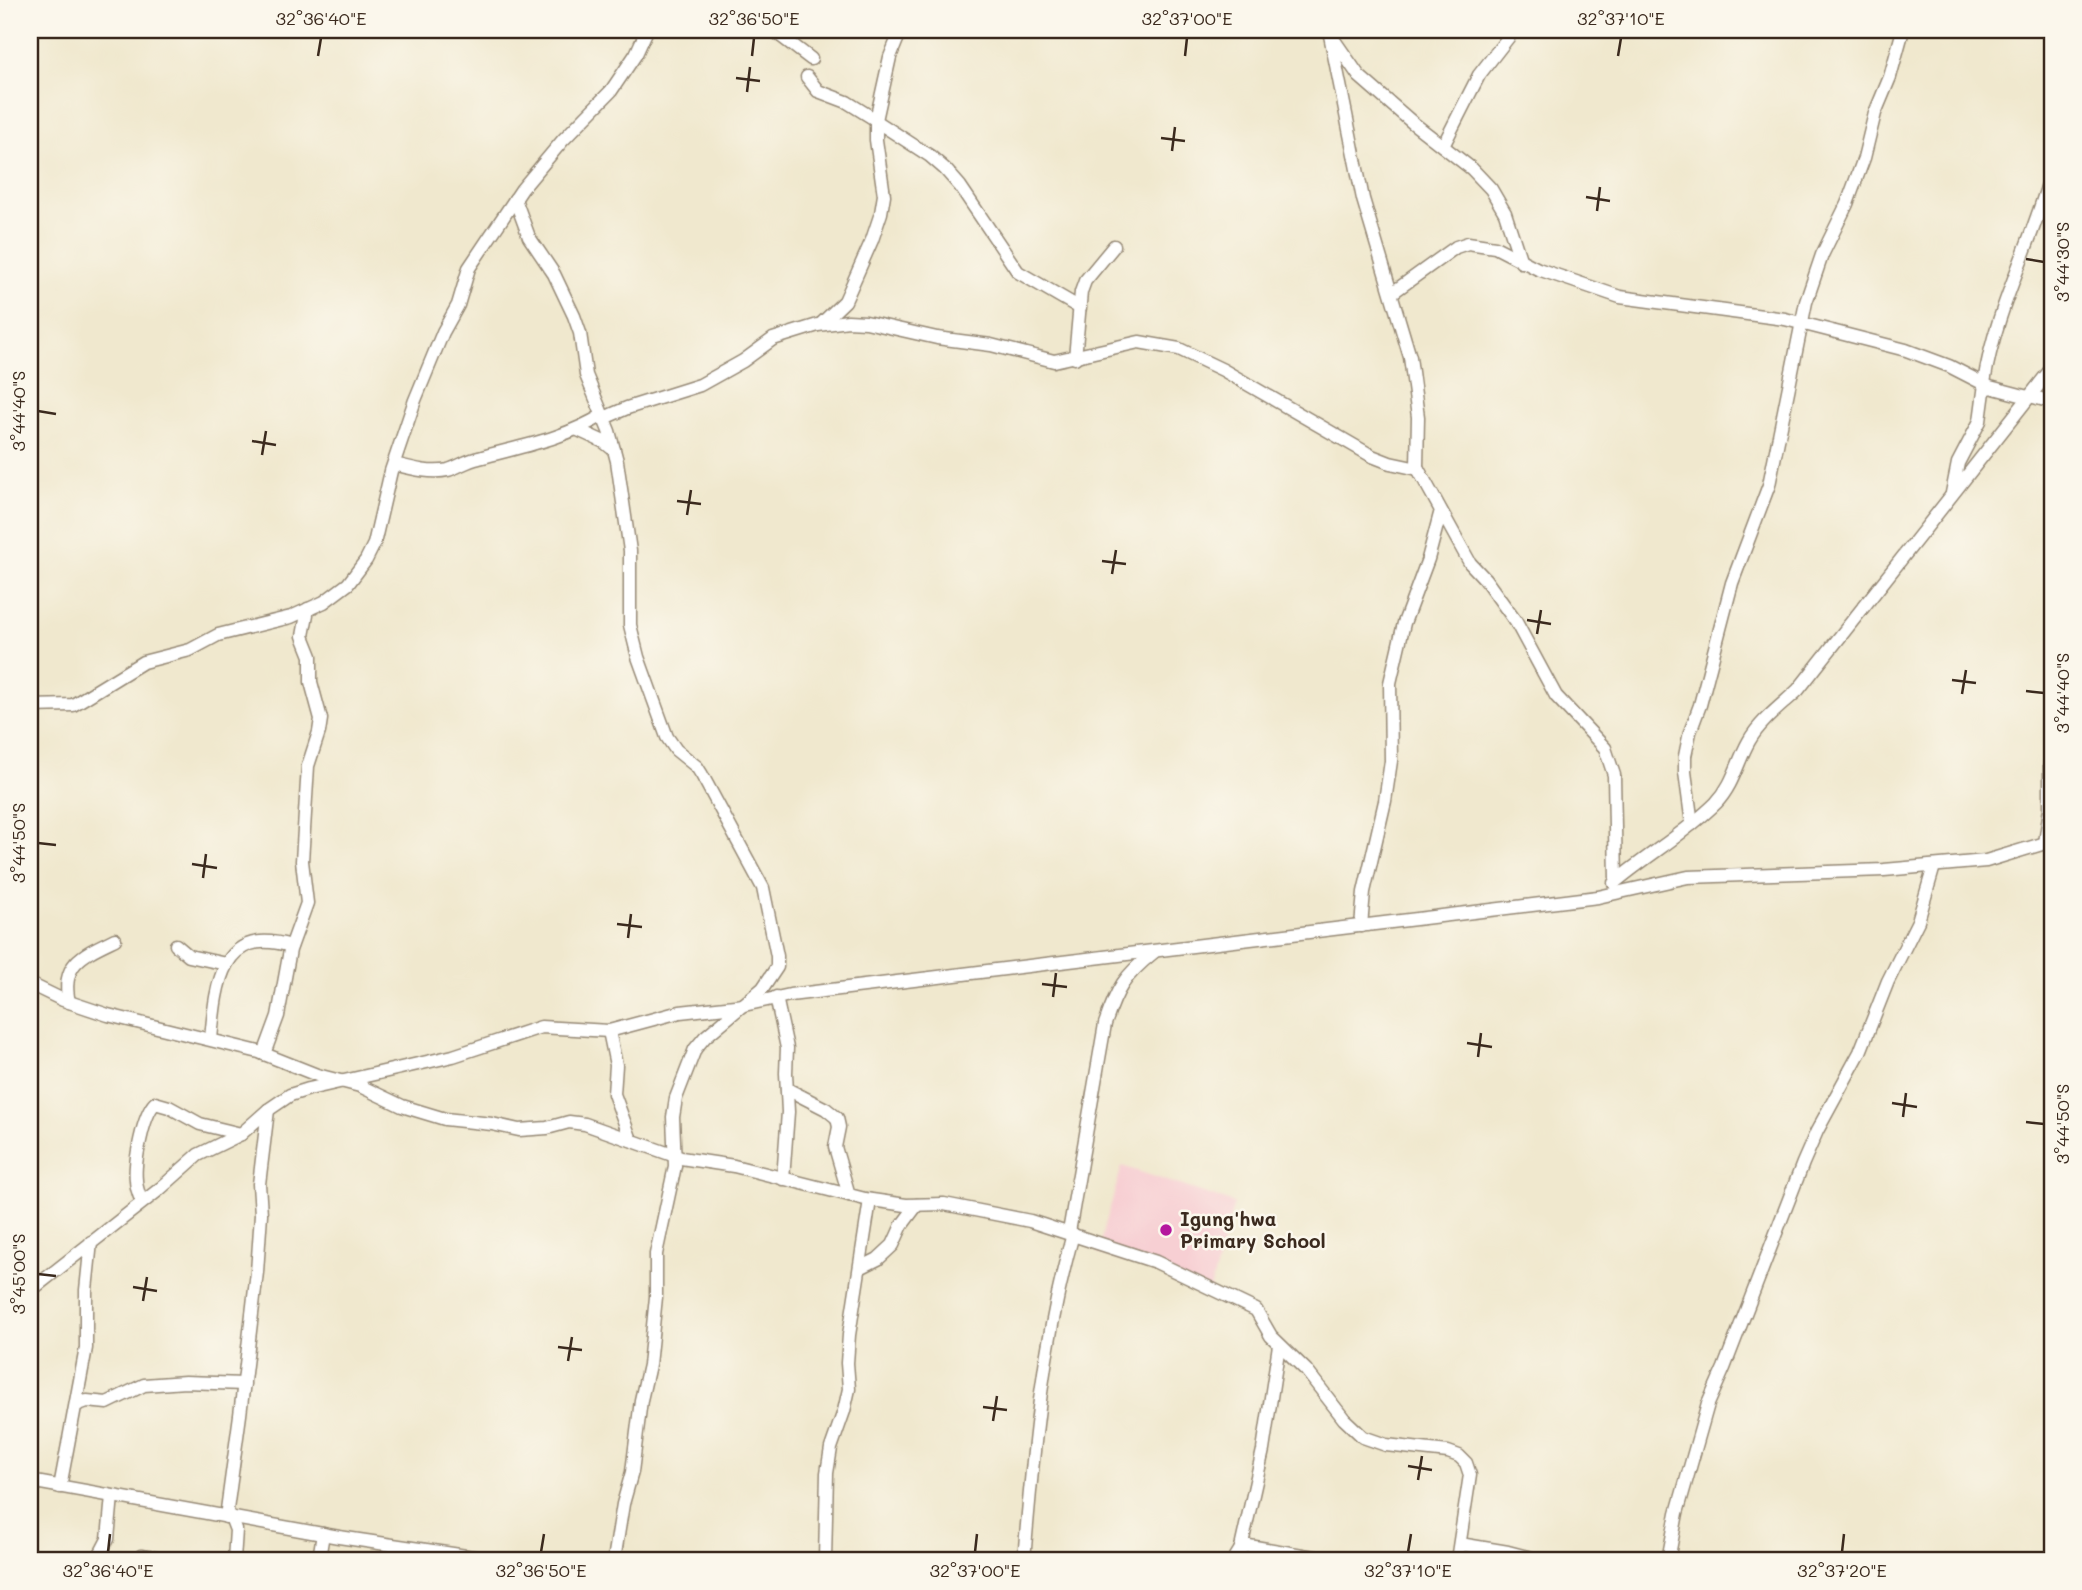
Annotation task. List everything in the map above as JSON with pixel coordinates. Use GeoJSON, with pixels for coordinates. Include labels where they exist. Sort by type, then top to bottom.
{"type":"FeatureCollection","features":[{"type":"Feature","properties":{"kind":"street"},"geometry":{"type":"LineString","coordinates":[[30,706],[73,705],[143,662],[190,650],[218,635],[291,617],[324,602],[348,584],[374,544],[382,503],[415,400],[457,305],[469,268],[516,199],[563,139],[611,91],[636,54],[647,30]]}},
{"type":"Feature","properties":{"kind":"street"},"geometry":{"type":"LineString","coordinates":[[773,30],[811,59]]}},
{"type":"Feature","properties":{"kind":"street"},"geometry":{"type":"LineString","coordinates":[[821,324],[845,301],[881,213],[884,195],[876,140],[876,120],[890,57],[901,30]]}},
{"type":"Feature","properties":{"kind":"street"},"geometry":{"type":"LineString","coordinates":[[1443,146],[1479,75],[1514,30]]}},
{"type":"Feature","properties":{"kind":"street"},"geometry":{"type":"LineString","coordinates":[[1692,824],[1685,772],[1688,740],[1732,583],[1769,485],[1806,302],[1822,255],[1847,204],[1864,158],[1875,113],[1890,77],[1903,30]]}},
{"type":"Feature","properties":{"kind":"street"},"geometry":{"type":"LineString","coordinates":[[1328,32],[1359,76],[1472,169],[1491,189],[1506,213],[1521,262]]}},
{"type":"Feature","properties":{"kind":"street"},"geometry":{"type":"LineString","coordinates":[[1328,32],[1360,187],[1410,357],[1418,417],[1418,469],[1469,563],[1485,579],[1516,622],[1556,696],[1605,748],[1614,775],[1616,880]]}},
{"type":"Feature","properties":{"kind":"street"},"geometry":{"type":"LineString","coordinates":[[807,77],[818,91],[847,102],[930,156],[960,186],[1018,272],[1080,308]]}},
{"type":"Feature","properties":{"kind":"street"},"geometry":{"type":"LineString","coordinates":[[1952,494],[1958,463],[1980,421],[1996,326],[2042,209],[2052,170]]}},
{"type":"Feature","properties":{"kind":"street"},"geometry":{"type":"LineString","coordinates":[[516,199],[529,237],[554,274],[574,316],[580,333],[586,375],[614,450],[629,538],[630,625],[638,657],[667,737],[676,750],[697,767],[752,865],[767,904],[777,957],[777,967],[771,979],[695,1049],[676,1098],[673,1116],[676,1156],[656,1254],[656,1297],[649,1366],[614,1560]]}},
{"type":"Feature","properties":{"kind":"street"},"geometry":{"type":"LineString","coordinates":[[1392,293],[1456,247],[1468,243],[1496,247],[1521,262],[1620,297],[1777,317],[1802,323],[1906,350],[1949,366],[1985,384],[2052,402]]}},
{"type":"Feature","properties":{"kind":"street"},"geometry":{"type":"LineString","coordinates":[[1075,358],[1085,281],[1114,246]]}},
{"type":"Feature","properties":{"kind":"street"},"geometry":{"type":"LineString","coordinates":[[394,464],[435,471],[449,470],[474,459],[527,447],[578,430],[627,408],[700,385],[743,361],[773,340],[835,321],[866,322],[937,338],[991,345],[1054,361],[1139,342],[1179,349],[1223,370],[1372,456],[1418,469]]}},
{"type":"Feature","properties":{"kind":"street"},"geometry":{"type":"LineString","coordinates":[[1598,897],[1717,802],[1736,774],[1749,741],[1757,730],[1798,690],[2052,368]]}},
{"type":"Feature","properties":{"kind":"street"},"geometry":{"type":"LineString","coordinates":[[578,430],[604,442],[614,450]]}},
{"type":"Feature","properties":{"kind":"street"},"geometry":{"type":"LineString","coordinates":[[1361,926],[1363,892],[1385,801],[1391,761],[1390,683],[1404,623],[1428,559],[1440,513]]}},
{"type":"Feature","properties":{"kind":"street"},"geometry":{"type":"LineString","coordinates":[[264,1054],[278,1016],[291,946],[307,903],[302,861],[308,766],[321,726],[311,682],[311,656],[303,636],[307,609]]}},
{"type":"Feature","properties":{"kind":"street"},"geometry":{"type":"LineString","coordinates":[[30,1291],[161,1188],[198,1155],[241,1134],[290,1095],[309,1088],[453,1056],[541,1027],[609,1031],[680,1012],[744,1005],[776,998],[1598,897],[1688,877],[1884,870],[1986,861],[2049,842],[2052,743]]}},
{"type":"Feature","properties":{"kind":"street"},"geometry":{"type":"LineString","coordinates":[[1668,1560],[1677,1513],[1708,1404],[1778,1231],[1802,1163],[1816,1131],[1860,1052],[1888,981],[1918,921],[1934,866]]}},
{"type":"Feature","properties":{"kind":"street"},"geometry":{"type":"LineString","coordinates":[[69,1002],[66,985],[71,968],[85,955],[115,939]]}},
{"type":"Feature","properties":{"kind":"street"},"geometry":{"type":"LineString","coordinates":[[211,1039],[219,985],[232,955],[253,942],[271,941],[291,946]]}},
{"type":"Feature","properties":{"kind":"street"},"geometry":{"type":"LineString","coordinates":[[176,945],[189,956],[226,964]]}},
{"type":"Feature","properties":{"kind":"street"},"geometry":{"type":"LineString","coordinates":[[1024,1560],[1030,1473],[1049,1334],[1071,1233],[1105,1024],[1116,993],[1125,978],[1154,952]]}},
{"type":"Feature","properties":{"kind":"street"},"geometry":{"type":"LineString","coordinates":[[30,984],[69,1002],[108,1015],[264,1054],[317,1075],[345,1082],[402,1106],[445,1119],[519,1130],[575,1122],[597,1127],[676,1156],[734,1166],[870,1200],[957,1206],[1030,1221],[1156,1262],[1250,1305],[1260,1315],[1271,1336],[1306,1370],[1344,1419],[1363,1437],[1386,1445],[1448,1452],[1459,1456],[1466,1463],[1470,1475],[1457,1560]]}},
{"type":"Feature","properties":{"kind":"street"},"geometry":{"type":"LineString","coordinates":[[776,998],[787,1043],[788,1112],[783,1179]]}},
{"type":"Feature","properties":{"kind":"street"},"geometry":{"type":"LineString","coordinates":[[609,1031],[616,1065],[614,1094],[631,1140]]}},
{"type":"Feature","properties":{"kind":"street"},"geometry":{"type":"LineString","coordinates":[[787,1089],[826,1109],[837,1118],[839,1127],[835,1147],[849,1195]]}},
{"type":"Feature","properties":{"kind":"street"},"geometry":{"type":"LineString","coordinates":[[142,1202],[135,1174],[146,1117],[155,1103],[169,1107],[200,1124],[241,1134]]}},
{"type":"Feature","properties":{"kind":"street"},"geometry":{"type":"LineString","coordinates":[[234,1560],[236,1530],[228,1517],[258,1264],[261,1214],[259,1184],[268,1110]]}},
{"type":"Feature","properties":{"kind":"street"},"geometry":{"type":"LineString","coordinates":[[825,1560],[827,1473],[831,1448],[849,1389],[848,1348],[870,1200]]}},
{"type":"Feature","properties":{"kind":"street"},"geometry":{"type":"LineString","coordinates":[[860,1268],[877,1259],[893,1245],[902,1225],[917,1205]]}},
{"type":"Feature","properties":{"kind":"street"},"geometry":{"type":"LineString","coordinates":[[61,1487],[86,1348],[91,1242]]}},
{"type":"Feature","properties":{"kind":"street"},"geometry":{"type":"LineString","coordinates":[[1234,1560],[1241,1548],[1263,1450],[1279,1345]]}},
{"type":"Feature","properties":{"kind":"street"},"geometry":{"type":"LineString","coordinates":[[76,1405],[88,1401],[107,1403],[144,1385],[185,1382],[244,1384]]}},
{"type":"Feature","properties":{"kind":"street"},"geometry":{"type":"LineString","coordinates":[[30,1481],[323,1534],[492,1560]]}},
{"type":"Feature","properties":{"kind":"street"},"geometry":{"type":"LineString","coordinates":[[97,1560],[108,1539],[112,1496]]}},
{"type":"Feature","properties":{"kind":"street"},"geometry":{"type":"LineString","coordinates":[[323,1534],[320,1552],[323,1560]]}},
{"type":"Feature","properties":{"kind":"street"},"geometry":{"type":"LineString","coordinates":[[1460,1544],[1539,1560]]}},
{"type":"Feature","properties":{"kind":"street"},"geometry":{"type":"LineString","coordinates":[[1241,1548],[1249,1546],[1282,1550],[1332,1560]]}},
{"type":"Feature","properties":{"kind":"street"},"geometry":{"type":"LineString","coordinates":[[141,1556],[168,1560]]}},
{"type":"Feature","properties":{"kind":"shaded area","name":"Igung'hwa Primary School"},"geometry":{"type":"Polygon","coordinates":[[[1122,1166],[1234,1203],[1210,1290],[1097,1253],[1122,1166]]]}},
{"type":"Feature","properties":{"kind":"place","name":"Igung'hwa Primary School"},"geometry":{"type":"Point","coordinates":[1166,1230]}}]}
